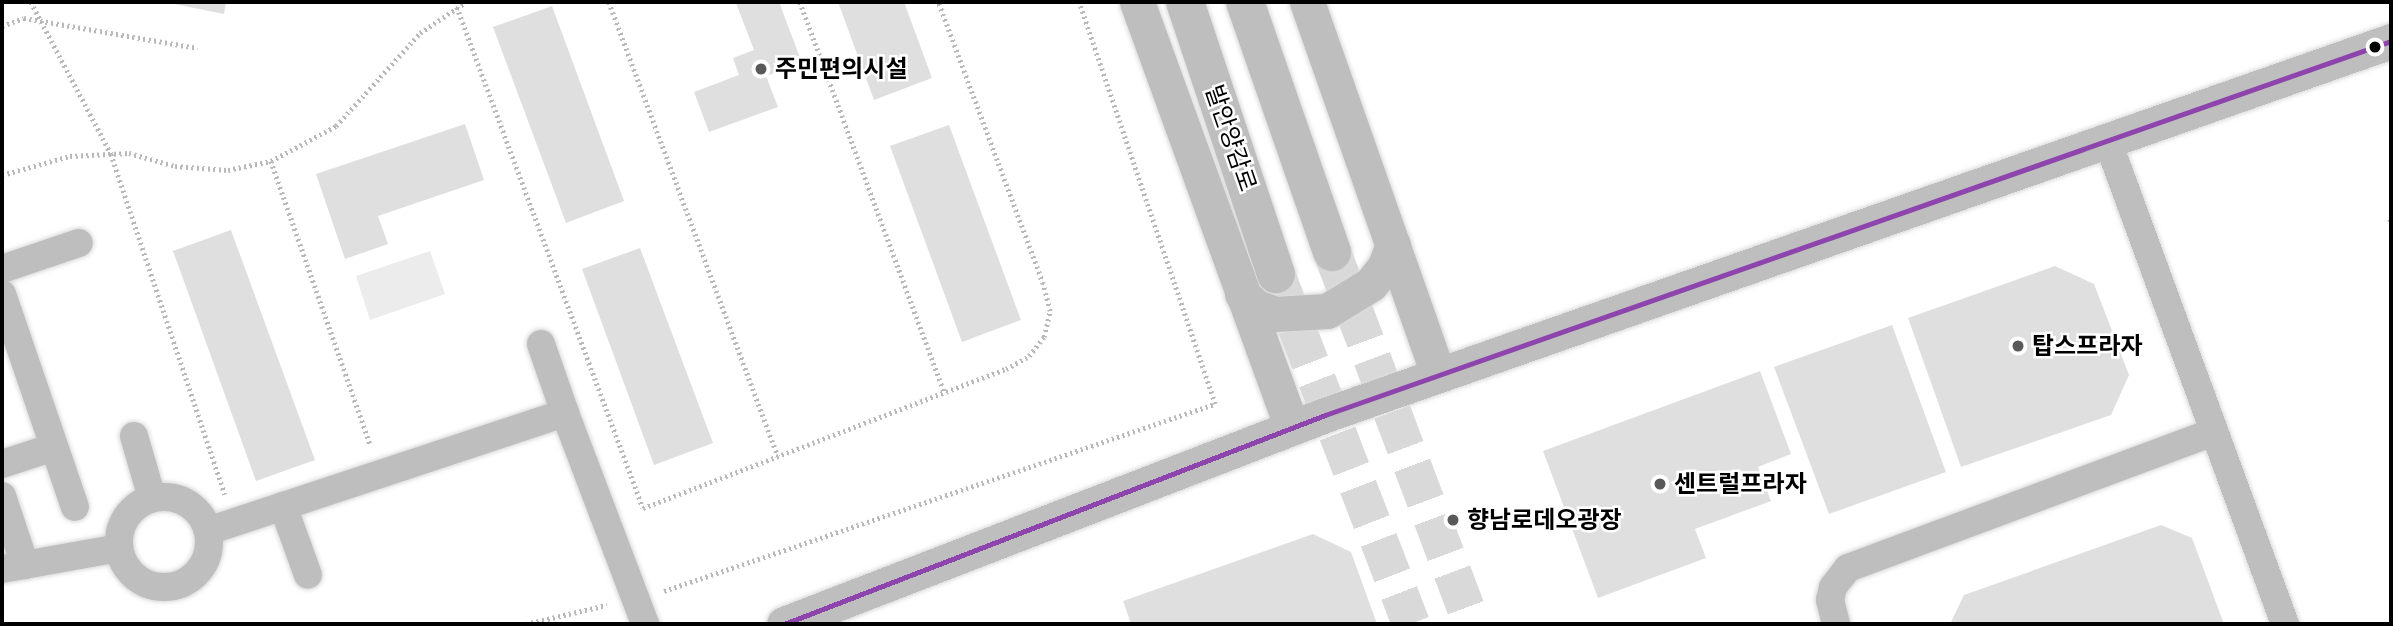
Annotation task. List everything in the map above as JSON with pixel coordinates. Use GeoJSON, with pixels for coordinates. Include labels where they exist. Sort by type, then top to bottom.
{"type":"FeatureCollection","features":[{"type":"Feature","properties":{"kind":"highway","name":"발안양감로"},"geometry":{"type":"LineString","coordinates":[[1185,2],[1276,274]]}},
{"type":"Feature","properties":{"kind":"highway"},"geometry":{"type":"LineString","coordinates":[[1245,2],[1332,252]]}},
{"type":"Feature","properties":{"kind":"street"},"geometry":{"type":"LineString","coordinates":[[1137,2],[1292,428]]}},
{"type":"Feature","properties":{"kind":"street"},"geometry":{"type":"LineString","coordinates":[[1307,2],[1438,375]]}},
{"type":"Feature","properties":{"kind":"street"},"geometry":{"type":"LineString","coordinates":[[783,624],[1292,428],[1438,375],[2391,41]]}},
{"type":"Feature","properties":{"kind":"street"},"geometry":{"type":"LineString","coordinates":[[2108,142],[2285,624]]}},
{"type":"Feature","properties":{"kind":"street"},"geometry":{"type":"LineString","coordinates":[[2,269],[79,243]]}},
{"type":"Feature","properties":{"kind":"street"},"geometry":{"type":"LineString","coordinates":[[1242,294],[1255,307],[1275,314],[1327,311],[1371,284],[1385,266],[1393,244]]}},
{"type":"Feature","properties":{"kind":"street"},"geometry":{"type":"LineString","coordinates":[[2,295],[75,507]]}},
{"type":"Feature","properties":{"kind":"street"},"geometry":{"type":"LineString","coordinates":[[541,344],[645,624]]}},
{"type":"Feature","properties":{"kind":"street"},"geometry":{"type":"LineString","coordinates":[[208,531],[565,413]]}},
{"type":"Feature","properties":{"kind":"street"},"geometry":{"type":"LineString","coordinates":[[1836,624],[1830,600],[1838,577],[1848,568],[2213,432]]}},
{"type":"Feature","properties":{"kind":"street"},"geometry":{"type":"LineString","coordinates":[[134,436],[152,498]]}},
{"type":"Feature","properties":{"kind":"street"},"geometry":{"type":"LineString","coordinates":[[2,464],[54,447]]}},
{"type":"Feature","properties":{"kind":"street"},"geometry":{"type":"LineString","coordinates":[[2,496],[13,567],[119,548]]}},
{"type":"Feature","properties":{"kind":"street"},"geometry":{"type":"LineString","coordinates":[[152,498],[183,501],[196,510],[208,531],[208,554],[202,568],[178,586],[164,588],[138,579],[128,570],[119,548],[127,516],[152,498]]}},
{"type":"Feature","properties":{"kind":"street"},"geometry":{"type":"LineString","coordinates":[[283,506],[308,575]]}},
{"type":"Feature","properties":{"kind":"path"},"geometry":{"type":"LineString","coordinates":[[31,2],[111,154],[226,496]]}},
{"type":"Feature","properties":{"kind":"path"},"geometry":{"type":"LineString","coordinates":[[2,175],[32,163],[111,154],[228,170],[271,161],[336,126],[420,33],[466,2]]}},
{"type":"Feature","properties":{"kind":"path"},"geometry":{"type":"LineString","coordinates":[[608,2],[778,457]]}},
{"type":"Feature","properties":{"kind":"path"},"geometry":{"type":"LineString","coordinates":[[800,2],[945,393]]}},
{"type":"Feature","properties":{"kind":"path"},"geometry":{"type":"LineString","coordinates":[[457,7],[643,508],[945,393],[1029,356],[1044,337],[1050,311],[938,2]]}},
{"type":"Feature","properties":{"kind":"path"},"geometry":{"type":"LineString","coordinates":[[526,624],[684,587],[1215,404],[1079,2]]}},
{"type":"Feature","properties":{"kind":"path"},"geometry":{"type":"LineString","coordinates":[[2,26],[24,18],[197,48]]}},
{"type":"Feature","properties":{"kind":"path"},"geometry":{"type":"LineString","coordinates":[[271,161],[381,473]]}},
{"type":"Feature","properties":{"kind":"shaded area"},"geometry":{"type":"Polygon","coordinates":[[[430,251],[445,294],[370,320],[356,276],[430,251]]]}},
{"type":"Feature","properties":{"kind":"building"},"geometry":{"type":"Polygon","coordinates":[[[164,2],[226,2],[224,14],[164,2]]]}},
{"type":"Feature","properties":{"kind":"building","name":"주민편의시설"},"geometry":{"type":"Polygon","coordinates":[[[779,2],[802,63],[766,76],[778,107],[709,132],[694,92],[739,75],[733,58],[754,50],[736,3],[779,2]]]}},
{"type":"Feature","properties":{"kind":"building"},"geometry":{"type":"Polygon","coordinates":[[[838,2],[904,2],[932,78],[874,100],[838,2]]]}},
{"type":"Feature","properties":{"kind":"building"},"geometry":{"type":"Polygon","coordinates":[[[552,6],[624,201],[566,223],[493,27],[552,6]]]}},
{"type":"Feature","properties":{"kind":"building"},"geometry":{"type":"Polygon","coordinates":[[[465,124],[484,180],[378,216],[388,244],[345,259],[316,174],[465,124]]]}},
{"type":"Feature","properties":{"kind":"building"},"geometry":{"type":"Polygon","coordinates":[[[949,125],[1021,320],[962,342],[890,146],[949,125]]]}},
{"type":"Feature","properties":{"kind":"building"},"geometry":{"type":"Polygon","coordinates":[[[231,230],[315,460],[256,481],[173,251],[231,230]]]}},
{"type":"Feature","properties":{"kind":"building"},"geometry":{"type":"Polygon","coordinates":[[[640,248],[713,443],[654,465],[582,269],[640,248]]]}},
{"type":"Feature","properties":{"kind":"building","name":"탑스프라자"},"geometry":{"type":"Polygon","coordinates":[[[2055,266],[2094,284],[2129,375],[2111,415],[1961,467],[1908,318],[2055,266]]]}},
{"type":"Feature","properties":{"kind":"building"},"geometry":{"type":"Polygon","coordinates":[[[1892,325],[1946,472],[1829,514],[1774,367],[1892,325]]]}},
{"type":"Feature","properties":{"kind":"building","name":"센트럴프라자"},"geometry":{"type":"Polygon","coordinates":[[[1760,371],[1791,454],[1758,467],[1771,501],[1695,529],[1706,558],[1598,598],[1543,451],[1760,371]]]}},
{"type":"Feature","properties":{"kind":"building"},"geometry":{"type":"Polygon","coordinates":[[[2161,525],[2192,538],[2224,624],[1950,624],[1964,595],[2161,525]]]}},
{"type":"Feature","properties":{"kind":"building"},"geometry":{"type":"Polygon","coordinates":[[[1313,534],[1351,552],[1377,624],[1131,624],[1123,601],[1313,534]]]}},
{"type":"Feature","properties":{"kind":"tunnel"},"geometry":{"type":"LineString","coordinates":[[1332,252],[1472,624]]}},
{"type":"Feature","properties":{"kind":"tunnel"},"geometry":{"type":"LineString","coordinates":[[1276,274],[1411,624]]}},
{"type":"Feature","properties":{"kind":"transit line"},"geometry":{"type":"LineString","coordinates":[[784,624],[1325,415],[2391,41]]}},
{"type":"Feature","properties":{"kind":"place","name":"주민편의시설"},"geometry":{"type":"Point","coordinates":[761,69]}},
{"type":"Feature","properties":{"kind":"place","name":"탑스프라자"},"geometry":{"type":"Point","coordinates":[2018,346]}},
{"type":"Feature","properties":{"kind":"place","name":"센트럴프라자"},"geometry":{"type":"Point","coordinates":[1660,484]}},
{"type":"Feature","properties":{"kind":"place","name":"향남로데오광장"},"geometry":{"type":"Point","coordinates":[1453,520]}}]}
